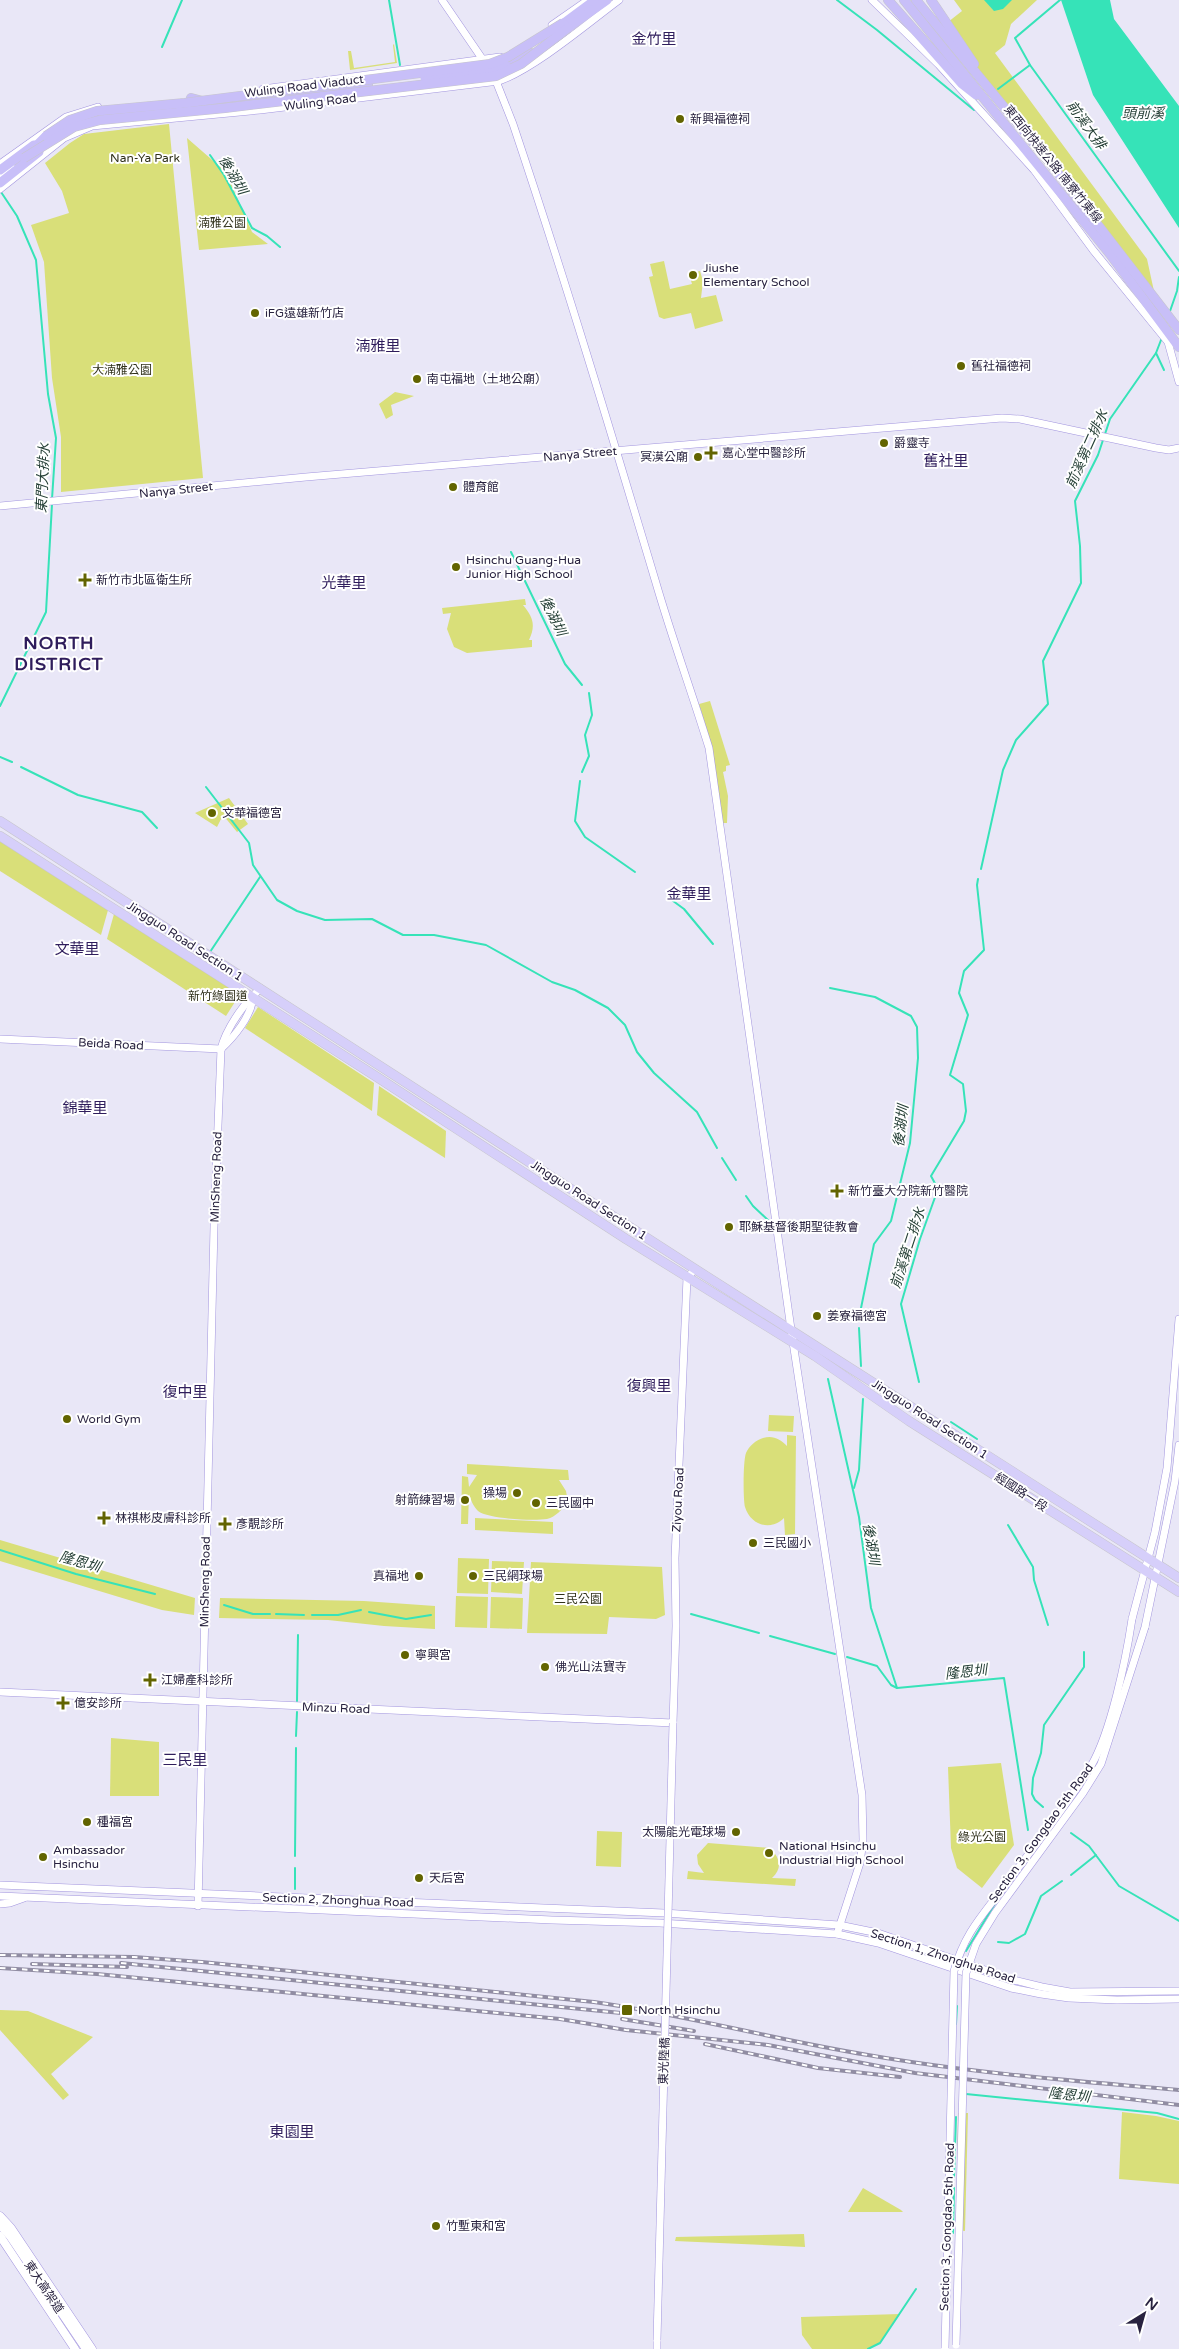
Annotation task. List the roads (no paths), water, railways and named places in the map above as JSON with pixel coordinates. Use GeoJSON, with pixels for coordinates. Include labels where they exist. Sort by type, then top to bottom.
{"type":"FeatureCollection","features":[{"type":"Feature","properties":{"kind":"highway","name":"Wuling Road Viaduct"},"geometry":{"type":"LineString","coordinates":[[1,170],[48,139],[74,127],[100,120],[225,108],[496,76],[521,64],[595,0]]}},
{"type":"Feature","properties":{"kind":"highway","name":"Wuling Road Viaduct"},"geometry":{"type":"LineString","coordinates":[[0,183],[70,120],[97,111],[185,103],[490,64],[508,57],[566,26],[607,0]]}},
{"type":"Feature","properties":{"kind":"highway"},"geometry":{"type":"LineString","coordinates":[[888,0],[962,84],[988,97]]}},
{"type":"Feature","properties":{"kind":"highway","name":"東西向快速公路 南寮竹東線"},"geometry":{"type":"LineString","coordinates":[[904,0],[988,97],[1050,163],[1179,330]]}},
{"type":"Feature","properties":{"kind":"highway","name":"東西向快速公路 南寮竹東線"},"geometry":{"type":"LineString","coordinates":[[916,0],[1179,346]]}},
{"type":"Feature","properties":{"kind":"highway"},"geometry":{"type":"LineString","coordinates":[[931,0],[988,97]]}},
{"type":"Feature","properties":{"kind":"highway"},"geometry":{"type":"LineString","coordinates":[[191,98],[210,103],[224,103],[490,70],[506,66],[540,47],[566,26]]}},
{"type":"Feature","properties":{"kind":"highway"},"geometry":{"type":"LineString","coordinates":[[194,116],[224,103]]}},
{"type":"Feature","properties":{"kind":"highway"},"geometry":{"type":"LineString","coordinates":[[1,170],[24,158],[48,139]]}},
{"type":"Feature","properties":{"kind":"main road","name":"Jingguo Road Section 1"},"geometry":{"type":"LineString","coordinates":[[0,821],[1179,1578]]}},
{"type":"Feature","properties":{"kind":"main road","name":"Jingguo Road Section 1"},"geometry":{"type":"LineString","coordinates":[[0,836],[687,1278]]}},
{"type":"Feature","properties":{"kind":"main road","name":"經國路一段"},"geometry":{"type":"LineString","coordinates":[[687,1278],[794,1345],[815,1356],[909,1421],[1179,1592]]}},
{"type":"Feature","properties":{"kind":"main road"},"geometry":{"type":"LineString","coordinates":[[0,2216],[14,2233],[92,2349]]}},
{"type":"Feature","properties":{"kind":"main road","name":"東大高架道"},"geometry":{"type":"LineString","coordinates":[[0,2225],[10,2236],[86,2349]]}},
{"type":"Feature","properties":{"kind":"main road","name":"東大高架道"},"geometry":{"type":"LineString","coordinates":[[0,2236],[76,2349]]}},
{"type":"Feature","properties":{"kind":"main road"},"geometry":{"type":"LineString","coordinates":[[0,2243],[71,2349]]}},
{"type":"Feature","properties":{"kind":"main road"},"geometry":{"type":"LineString","coordinates":[[38,2293],[49,2300],[81,2349]]}},
{"type":"Feature","properties":{"kind":"street"},"geometry":{"type":"LineString","coordinates":[[442,0],[497,81],[540,204],[617,450],[679,660],[695,702],[709,748],[791,1329],[858,1762],[864,1818],[860,1863],[837,1934]]}},
{"type":"Feature","properties":{"kind":"street","name":"Wuling Road"},"geometry":{"type":"LineString","coordinates":[[1,170],[54,125],[80,112],[96,107],[191,98],[498,58],[588,0]]}},
{"type":"Feature","properties":{"kind":"street","name":"Wuling Road"},"geometry":{"type":"LineString","coordinates":[[0,189],[64,138],[92,126],[497,81],[510,77],[530,64],[619,0]]}},
{"type":"Feature","properties":{"kind":"street"},"geometry":{"type":"LineString","coordinates":[[872,0],[990,115],[1037,169],[1092,242],[1093,250],[1168,342],[1179,382]]}},
{"type":"Feature","properties":{"kind":"street"},"geometry":{"type":"LineString","coordinates":[[1,170],[38,148]]}},
{"type":"Feature","properties":{"kind":"street","name":"Nanya Street"},"geometry":{"type":"LineString","coordinates":[[0,506],[617,450],[1002,418],[1020,419],[1156,448],[1170,450],[1179,448]]}},
{"type":"Feature","properties":{"kind":"street"},"geometry":{"type":"LineString","coordinates":[[221,1049],[230,1041],[252,1008],[253,998],[260,988]]}},
{"type":"Feature","properties":{"kind":"street","name":"Beida Road"},"geometry":{"type":"LineString","coordinates":[[0,1039],[221,1049]]}},
{"type":"Feature","properties":{"kind":"street","name":"MinSheng Road"},"geometry":{"type":"LineString","coordinates":[[198,1906],[198,1835],[221,1049]]}},
{"type":"Feature","properties":{"kind":"street"},"geometry":{"type":"LineString","coordinates":[[687,1278],[695,1269]]}},
{"type":"Feature","properties":{"kind":"street","name":"Ziyou Road"},"geometry":{"type":"LineString","coordinates":[[673,1723],[676,1602],[675,1558],[687,1278]]}},
{"type":"Feature","properties":{"kind":"street","name":"Section 3, Gongdao 5th Road"},"geometry":{"type":"LineString","coordinates":[[945,2349],[954,1971],[959,1952],[972,1926],[1050,1825],[1092,1764],[1113,1704],[1144,1570],[1160,1513],[1178,1372],[1179,1319]]}},
{"type":"Feature","properties":{"kind":"street","name":"Section 3, Gongdao 5th Road"},"geometry":{"type":"LineString","coordinates":[[957,2348],[966,1973],[976,1944],[995,1912],[1084,1793],[1101,1764],[1145,1627],[1175,1481],[1179,1445]]}},
{"type":"Feature","properties":{"kind":"street","name":"Minzu Road"},"geometry":{"type":"LineString","coordinates":[[0,1692],[673,1723]]}},
{"type":"Feature","properties":{"kind":"street","name":"東光陸橋"},"geometry":{"type":"LineString","coordinates":[[657,2349],[673,1723]]}},
{"type":"Feature","properties":{"kind":"street","name":"Section 2, Zhonghua Road"},"geometry":{"type":"LineString","coordinates":[[0,1885],[676,1914]]}},
{"type":"Feature","properties":{"kind":"street","name":"Section 2, Zhonghua Road"},"geometry":{"type":"LineString","coordinates":[[0,1896],[198,1906],[676,1924]]}},
{"type":"Feature","properties":{"kind":"street"},"geometry":{"type":"LineString","coordinates":[[0,1904],[10,1903],[27,1897]]}},
{"type":"Feature","properties":{"kind":"street","name":"Section 1, Zhonghua Road"},"geometry":{"type":"LineString","coordinates":[[676,1914],[839,1925],[878,1933],[1014,1980],[1070,1992],[1179,1991]]}},
{"type":"Feature","properties":{"kind":"street","name":"Section 1, Zhonghua Road"},"geometry":{"type":"LineString","coordinates":[[676,1924],[837,1934],[878,1943],[1011,1988],[1041,1994],[1069,1998],[1117,2000],[1179,1999]]}},
{"type":"Feature","properties":{"kind":"water"},"geometry":{"type":"Polygon","coordinates":[[[984,0],[1012,0],[1003,9],[994,11],[984,0]]]}},
{"type":"Feature","properties":{"kind":"water","name":"頭前溪"},"geometry":{"type":"Polygon","coordinates":[[[1061,0],[1110,0],[1114,19],[1179,106],[1179,228],[1093,95],[1061,0]]]}},
{"type":"Feature","properties":{"kind":"waterway","name":"後湖圳"},"geometry":{"type":"LineString","coordinates":[[162,47],[182,0]]}},
{"type":"Feature","properties":{"kind":"waterway"},"geometry":{"type":"LineString","coordinates":[[389,0],[400,65]]}},
{"type":"Feature","properties":{"kind":"waterway"},"geometry":{"type":"LineString","coordinates":[[837,0],[877,30],[974,110]]}},
{"type":"Feature","properties":{"kind":"waterway","name":"前溪大排"},"geometry":{"type":"LineString","coordinates":[[1060,0],[1015,38],[1030,65],[1179,271]]}},
{"type":"Feature","properties":{"kind":"waterway"},"geometry":{"type":"LineString","coordinates":[[998,89],[1030,65]]}},
{"type":"Feature","properties":{"kind":"waterway","name":"後湖圳"},"geometry":{"type":"LineString","coordinates":[[210,155],[224,175],[252,228],[267,236],[280,247]]}},
{"type":"Feature","properties":{"kind":"waterway","name":"東門大排水"},"geometry":{"type":"LineString","coordinates":[[1,192],[17,216],[36,260],[48,394],[56,438],[52,499]]}},
{"type":"Feature","properties":{"kind":"waterway","name":"前溪大排"},"geometry":{"type":"LineString","coordinates":[[1169,314],[1177,291],[1179,277]]}},
{"type":"Feature","properties":{"kind":"waterway","name":"前溪第二排水"},"geometry":{"type":"LineString","coordinates":[[981,869],[1003,770],[1016,740],[1048,704],[1043,661],[1081,583],[1080,546],[1075,501],[1098,455],[1110,419],[1156,353],[1161,340]]}},
{"type":"Feature","properties":{"kind":"waterway","name":"前溪大排"},"geometry":{"type":"LineString","coordinates":[[1156,353],[1164,370]]}},
{"type":"Feature","properties":{"kind":"waterway","name":"東門大排水"},"geometry":{"type":"LineString","coordinates":[[0,706],[46,612],[52,504]]}},
{"type":"Feature","properties":{"kind":"waterway","name":"後湖圳"},"geometry":{"type":"LineString","coordinates":[[511,552],[565,664],[582,685]]}},
{"type":"Feature","properties":{"kind":"waterway","name":"後湖圳"},"geometry":{"type":"LineString","coordinates":[[582,772],[589,756],[585,735],[592,715],[589,693]]}},
{"type":"Feature","properties":{"kind":"waterway"},"geometry":{"type":"LineString","coordinates":[[0,757],[12,762]]}},
{"type":"Feature","properties":{"kind":"waterway"},"geometry":{"type":"LineString","coordinates":[[21,767],[78,795],[142,812],[157,828]]}},
{"type":"Feature","properties":{"kind":"waterway","name":"後湖圳"},"geometry":{"type":"LineString","coordinates":[[580,781],[575,821],[585,837],[635,872]]}},
{"type":"Feature","properties":{"kind":"waterway"},"geometry":{"type":"LineString","coordinates":[[206,787],[249,843],[253,865],[277,900],[297,911],[325,920],[372,919],[403,935],[434,935],[486,945],[552,982],[575,990],[608,1008],[625,1025],[637,1052],[654,1073],[697,1112],[717,1148]]}},
{"type":"Feature","properties":{"kind":"waterway"},"geometry":{"type":"LineString","coordinates":[[210,952],[260,877]]}},
{"type":"Feature","properties":{"kind":"waterway","name":"前溪第二排水"},"geometry":{"type":"LineString","coordinates":[[919,1382],[901,1304],[920,1239],[938,1189],[931,1176],[964,1121],[966,1111],[963,1084],[950,1075],[968,1015],[959,993],[964,971],[984,950],[977,885],[978,879]]}},
{"type":"Feature","properties":{"kind":"waterway","name":"後湖圳"},"geometry":{"type":"LineString","coordinates":[[669,898],[684,909],[713,944]]}},
{"type":"Feature","properties":{"kind":"waterway","name":"後湖圳"},"geometry":{"type":"LineString","coordinates":[[830,988],[875,997],[911,1016],[917,1027],[918,1058],[910,1143],[891,1221],[874,1244],[859,1318]]}},
{"type":"Feature","properties":{"kind":"waterway"},"geometry":{"type":"LineString","coordinates":[[722,1158],[736,1180]]}},
{"type":"Feature","properties":{"kind":"waterway"},"geometry":{"type":"LineString","coordinates":[[746,1196],[753,1206],[770,1222]]}},
{"type":"Feature","properties":{"kind":"waterway","name":"後湖圳"},"geometry":{"type":"LineString","coordinates":[[859,1328],[861,1366]]}},
{"type":"Feature","properties":{"kind":"waterway","name":"後湖圳"},"geometry":{"type":"LineString","coordinates":[[828,1379],[859,1517],[871,1608],[897,1688]]}},
{"type":"Feature","properties":{"kind":"waterway","name":"後湖圳"},"geometry":{"type":"LineString","coordinates":[[854,1488],[859,1470],[863,1399]]}},
{"type":"Feature","properties":{"kind":"waterway","name":"前溪第二排水"},"geometry":{"type":"LineString","coordinates":[[951,1422],[977,1439]]}},
{"type":"Feature","properties":{"kind":"waterway","name":"前溪第二排水"},"geometry":{"type":"LineString","coordinates":[[1008,1525],[1033,1567],[1034,1580],[1048,1625]]}},
{"type":"Feature","properties":{"kind":"waterway","name":"隆恩圳"},"geometry":{"type":"LineString","coordinates":[[0,1550],[76,1574],[155,1594]]}},
{"type":"Feature","properties":{"kind":"waterway","name":"隆恩圳"},"geometry":{"type":"LineString","coordinates":[[224,1605],[253,1614],[270,1614]]}},
{"type":"Feature","properties":{"kind":"waterway","name":"隆恩圳"},"geometry":{"type":"LineString","coordinates":[[312,1615],[338,1615],[361,1610]]}},
{"type":"Feature","properties":{"kind":"waterway","name":"隆恩圳"},"geometry":{"type":"LineString","coordinates":[[369,1612],[406,1619],[431,1615]]}},
{"type":"Feature","properties":{"kind":"waterway","name":"隆恩圳"},"geometry":{"type":"LineString","coordinates":[[276,1614],[304,1615]]}},
{"type":"Feature","properties":{"kind":"waterway","name":"隆恩圳"},"geometry":{"type":"LineString","coordinates":[[691,1614],[759,1633]]}},
{"type":"Feature","properties":{"kind":"waterway"},"geometry":{"type":"LineString","coordinates":[[297,1701],[298,1635]]}},
{"type":"Feature","properties":{"kind":"waterway","name":"隆恩圳"},"geometry":{"type":"LineString","coordinates":[[770,1636],[835,1654]]}},
{"type":"Feature","properties":{"kind":"waterway","name":"前溪第二排水"},"geometry":{"type":"LineString","coordinates":[[1043,1807],[1035,1800],[1032,1794],[1033,1778],[1041,1753],[1044,1725],[1084,1667],[1084,1652]]}},
{"type":"Feature","properties":{"kind":"waterway","name":"隆恩圳"},"geometry":{"type":"LineString","coordinates":[[847,1657],[877,1666],[891,1685],[897,1688],[1004,1678],[1028,1830]]}},
{"type":"Feature","properties":{"kind":"waterway"},"geometry":{"type":"LineString","coordinates":[[296,1736],[297,1712]]}},
{"type":"Feature","properties":{"kind":"waterway"},"geometry":{"type":"LineString","coordinates":[[295,1856],[296,1748]]}},
{"type":"Feature","properties":{"kind":"waterway","name":"前溪第二排水"},"geometry":{"type":"LineString","coordinates":[[1071,1833],[1089,1846],[1119,1886],[1179,1921]]}},
{"type":"Feature","properties":{"kind":"waterway"},"geometry":{"type":"LineString","coordinates":[[1071,1875],[1096,1855]]}},
{"type":"Feature","properties":{"kind":"waterway"},"geometry":{"type":"LineString","coordinates":[[295,1868],[295,1889]]}},
{"type":"Feature","properties":{"kind":"waterway"},"geometry":{"type":"LineString","coordinates":[[998,1942],[1009,1943],[1025,1934],[1041,1896],[1062,1881]]}},
{"type":"Feature","properties":{"kind":"waterway","name":"隆恩圳"},"geometry":{"type":"LineString","coordinates":[[966,1951],[996,1902]]}},
{"type":"Feature","properties":{"kind":"waterway","name":"隆恩圳"},"geometry":{"type":"LineString","coordinates":[[956,2024],[957,2006]]}},
{"type":"Feature","properties":{"kind":"waterway","name":"隆恩圳"},"geometry":{"type":"LineString","coordinates":[[966,2094],[1157,2113],[1179,2119]]}},
{"type":"Feature","properties":{"kind":"waterway"},"geometry":{"type":"LineString","coordinates":[[954,2177],[956,2117]]}},
{"type":"Feature","properties":{"kind":"waterway"},"geometry":{"type":"LineString","coordinates":[[953,2233],[954,2188]]}},
{"type":"Feature","properties":{"kind":"waterway"},"geometry":{"type":"LineString","coordinates":[[868,2349],[880,2343],[916,2289]]}},
{"type":"Feature","properties":{"kind":"railway"},"geometry":{"type":"LineString","coordinates":[[0,1955],[134,1957],[202,1962],[594,2002],[628,2007],[834,2049],[945,2067],[1179,2090]]}},
{"type":"Feature","properties":{"kind":"railway"},"geometry":{"type":"LineString","coordinates":[[121,1963],[631,2014]]}},
{"type":"Feature","properties":{"kind":"railway"},"geometry":{"type":"LineString","coordinates":[[32,1964],[127,1967]]}},
{"type":"Feature","properties":{"kind":"railway"},"geometry":{"type":"LineString","coordinates":[[0,1968],[97,1974],[560,2019],[626,2030],[768,2045],[915,2073],[1179,2105]]}},
{"type":"Feature","properties":{"kind":"railway"},"geometry":{"type":"LineString","coordinates":[[622,2019],[694,2031]]}},
{"type":"Feature","properties":{"kind":"railway"},"geometry":{"type":"LineString","coordinates":[[705,2044],[818,2068],[900,2077]]}},
{"type":"Feature","properties":{"kind":"place","name":"新興福德祠"},"geometry":{"type":"Point","coordinates":[680,119]}},
{"type":"Feature","properties":{"kind":"place","name":"Jiushe Elementary School"},"geometry":{"type":"Point","coordinates":[693,275]}},
{"type":"Feature","properties":{"kind":"place","name":"iFG遠雄新竹店"},"geometry":{"type":"Point","coordinates":[255,313]}},
{"type":"Feature","properties":{"kind":"place","name":"舊社福德祠"},"geometry":{"type":"Point","coordinates":[961,366]}},
{"type":"Feature","properties":{"kind":"place","name":"南屯福地（土地公廟）"},"geometry":{"type":"Point","coordinates":[417,379]}},
{"type":"Feature","properties":{"kind":"place","name":"爵靈寺"},"geometry":{"type":"Point","coordinates":[884,443]}},
{"type":"Feature","properties":{"kind":"place","name":"嘉心堂中醫診所"},"geometry":{"type":"Point","coordinates":[711,453]}},
{"type":"Feature","properties":{"kind":"place","name":"冥漠公廟"},"geometry":{"type":"Point","coordinates":[698,457]}},
{"type":"Feature","properties":{"kind":"place","name":"體育館"},"geometry":{"type":"Point","coordinates":[453,487]}},
{"type":"Feature","properties":{"kind":"place","name":"Hsinchu Guang-Hua Junior High School"},"geometry":{"type":"Point","coordinates":[456,567]}},
{"type":"Feature","properties":{"kind":"place","name":"新竹市北區衛生所"},"geometry":{"type":"Point","coordinates":[85,580]}},
{"type":"Feature","properties":{"kind":"place","name":"文華福德宮"},"geometry":{"type":"Point","coordinates":[212,813]}},
{"type":"Feature","properties":{"kind":"place","name":"新竹臺大分院新竹醫院"},"geometry":{"type":"Point","coordinates":[837,1191]}},
{"type":"Feature","properties":{"kind":"place","name":"耶穌基督後期聖徒教會"},"geometry":{"type":"Point","coordinates":[729,1227]}},
{"type":"Feature","properties":{"kind":"place","name":"姜寮福德宮"},"geometry":{"type":"Point","coordinates":[817,1316]}},
{"type":"Feature","properties":{"kind":"place","name":"World Gym"},"geometry":{"type":"Point","coordinates":[67,1419]}},
{"type":"Feature","properties":{"kind":"place","name":"操場"},"geometry":{"type":"Point","coordinates":[517,1493]}},
{"type":"Feature","properties":{"kind":"place","name":"射箭練習場"},"geometry":{"type":"Point","coordinates":[465,1500]}},
{"type":"Feature","properties":{"kind":"place","name":"三民國中"},"geometry":{"type":"Point","coordinates":[536,1503]}},
{"type":"Feature","properties":{"kind":"place","name":"林祺彬皮膚科診所"},"geometry":{"type":"Point","coordinates":[104,1518]}},
{"type":"Feature","properties":{"kind":"place","name":"彥靚診所"},"geometry":{"type":"Point","coordinates":[225,1524]}},
{"type":"Feature","properties":{"kind":"place","name":"三民國小"},"geometry":{"type":"Point","coordinates":[753,1543]}},
{"type":"Feature","properties":{"kind":"place","name":"真福地"},"geometry":{"type":"Point","coordinates":[419,1576]}},
{"type":"Feature","properties":{"kind":"place","name":"三民網球場"},"geometry":{"type":"Point","coordinates":[473,1576]}},
{"type":"Feature","properties":{"kind":"place","name":"寧興宮"},"geometry":{"type":"Point","coordinates":[405,1655]}},
{"type":"Feature","properties":{"kind":"place","name":"佛光山法寶寺"},"geometry":{"type":"Point","coordinates":[545,1667]}},
{"type":"Feature","properties":{"kind":"place","name":"江婦產科診所"},"geometry":{"type":"Point","coordinates":[150,1680]}},
{"type":"Feature","properties":{"kind":"place","name":"億安診所"},"geometry":{"type":"Point","coordinates":[63,1703]}},
{"type":"Feature","properties":{"kind":"place","name":"種福宮"},"geometry":{"type":"Point","coordinates":[87,1822]}},
{"type":"Feature","properties":{"kind":"place","name":"太陽能光電球場"},"geometry":{"type":"Point","coordinates":[736,1832]}},
{"type":"Feature","properties":{"kind":"place","name":"National Hsinchu Industrial High School"},"geometry":{"type":"Point","coordinates":[769,1853]}},
{"type":"Feature","properties":{"kind":"place","name":"Ambassador Hsinchu"},"geometry":{"type":"Point","coordinates":[43,1857]}},
{"type":"Feature","properties":{"kind":"place","name":"天后宮"},"geometry":{"type":"Point","coordinates":[419,1878]}},
{"type":"Feature","properties":{"kind":"place","name":"North Hsinchu"},"geometry":{"type":"Point","coordinates":[627,2010]}},
{"type":"Feature","properties":{"kind":"place","name":"竹塹東和宮"},"geometry":{"type":"Point","coordinates":[436,2226]}},
{"type":"Feature","properties":{"kind":"district","name":"金竹里"},"geometry":{"type":"Point","coordinates":[654,39]}},
{"type":"Feature","properties":{"kind":"district","name":"湳雅里"},"geometry":{"type":"Point","coordinates":[378,346]}},
{"type":"Feature","properties":{"kind":"district","name":"舊社里"},"geometry":{"type":"Point","coordinates":[946,461]}},
{"type":"Feature","properties":{"kind":"district","name":"光華里"},"geometry":{"type":"Point","coordinates":[344,583]}},
{"type":"Feature","properties":{"kind":"district","name":"NORTH DISTRICT"},"geometry":{"type":"Point","coordinates":[59,653]}},
{"type":"Feature","properties":{"kind":"district","name":"金華里"},"geometry":{"type":"Point","coordinates":[689,894]}},
{"type":"Feature","properties":{"kind":"district","name":"文華里"},"geometry":{"type":"Point","coordinates":[77,949]}},
{"type":"Feature","properties":{"kind":"district","name":"錦華里"},"geometry":{"type":"Point","coordinates":[85,1108]}},
{"type":"Feature","properties":{"kind":"district","name":"復興里"},"geometry":{"type":"Point","coordinates":[649,1386]}},
{"type":"Feature","properties":{"kind":"district","name":"復中里"},"geometry":{"type":"Point","coordinates":[185,1392]}},
{"type":"Feature","properties":{"kind":"district","name":"三民里"},"geometry":{"type":"Point","coordinates":[185,1760]}},
{"type":"Feature","properties":{"kind":"district","name":"東園里"},"geometry":{"type":"Point","coordinates":[292,2132]}},
{"type":"Feature","properties":{"kind":"park label","name":"Nan-Ya Park"},"geometry":{"type":"Point","coordinates":[145,158]}},
{"type":"Feature","properties":{"kind":"park label","name":"湳雅公園"},"geometry":{"type":"Point","coordinates":[222,223]}},
{"type":"Feature","properties":{"kind":"park label","name":"大湳雅公園"},"geometry":{"type":"Point","coordinates":[122,370]}},
{"type":"Feature","properties":{"kind":"park label","name":"新竹綠園道"},"geometry":{"type":"Point","coordinates":[218,996]}},
{"type":"Feature","properties":{"kind":"park label","name":"三民公園"},"geometry":{"type":"Point","coordinates":[578,1599]}},
{"type":"Feature","properties":{"kind":"park label","name":"綠光公園"},"geometry":{"type":"Point","coordinates":[982,1837]}}]}
